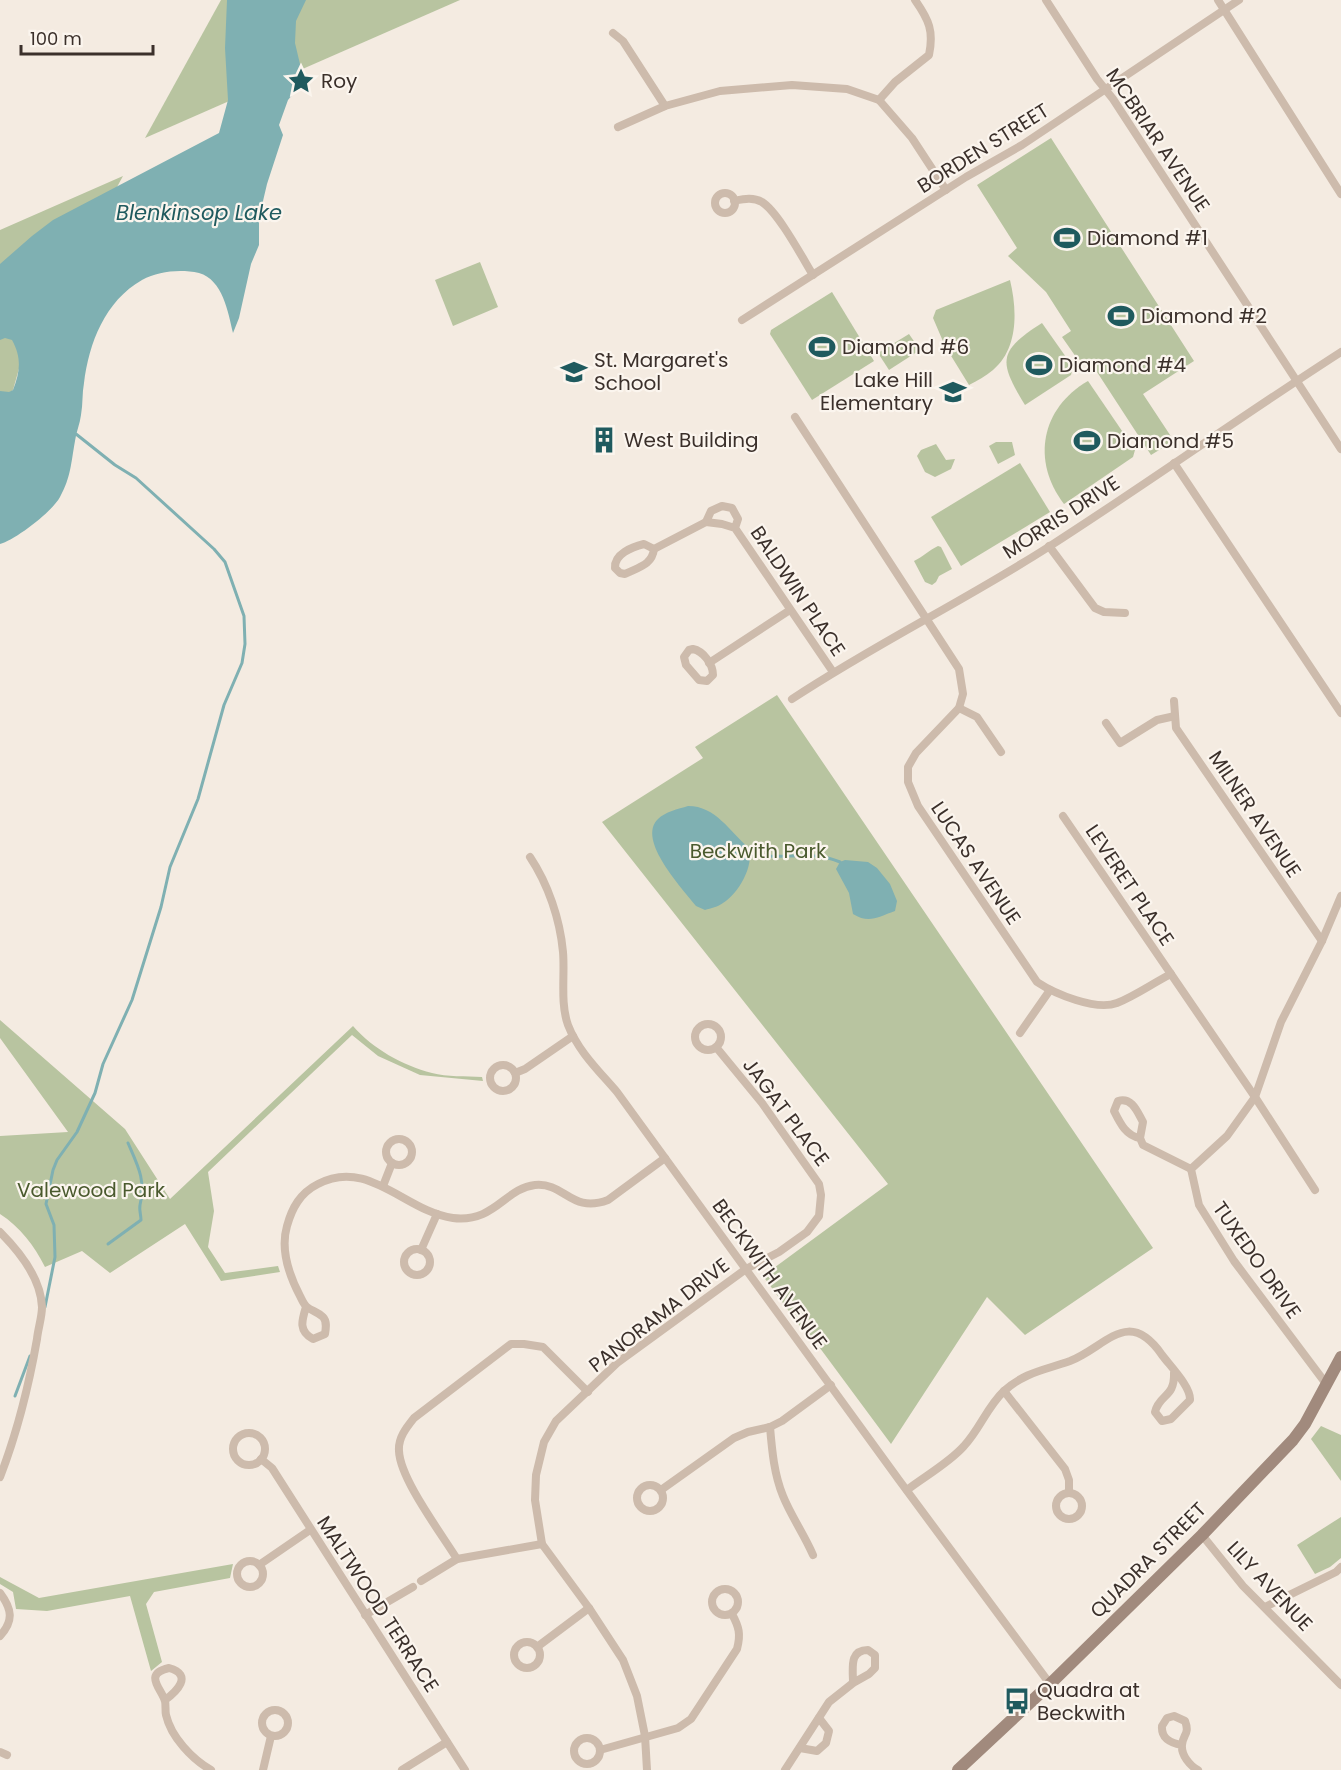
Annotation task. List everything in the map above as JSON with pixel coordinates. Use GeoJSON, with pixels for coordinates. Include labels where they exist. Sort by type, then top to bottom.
{"type":"FeatureCollection","features":[{"type":"Feature","properties":{"kind":"main road","name":"QUADRA STREET"},"geometry":{"type":"LineString","coordinates":[[958,1770],[1050,1684],[1202,1535],[1293,1440],[1327,1385],[1341,1357]]}},
{"type":"Feature","properties":{"kind":"street"},"geometry":{"type":"LineString","coordinates":[[879,100],[895,82],[929,55],[932,38],[927,17],[915,0]]}},
{"type":"Feature","properties":{"kind":"street","name":"MCBRIAR AVENUE"},"geometry":{"type":"LineString","coordinates":[[1046,0],[1341,448]]}},
{"type":"Feature","properties":{"kind":"street"},"geometry":{"type":"LineString","coordinates":[[1218,0],[1341,194]]}},
{"type":"Feature","properties":{"kind":"street","name":"BORDEN STREET"},"geometry":{"type":"LineString","coordinates":[[742,320],[946,190],[1022,145],[1239,0]]}},
{"type":"Feature","properties":{"kind":"street"},"geometry":{"type":"LineString","coordinates":[[613,33],[623,41],[664,106]]}},
{"type":"Feature","properties":{"kind":"street"},"geometry":{"type":"LineString","coordinates":[[618,127],[664,106],[720,91],[792,86],[847,89],[879,100],[912,138],[946,190]]}},
{"type":"Feature","properties":{"kind":"street"},"geometry":{"type":"LineString","coordinates":[[734,201],[754,199],[772,211],[813,275]]}},
{"type":"Feature","properties":{"kind":"street","name":"MORRIS DRIVE"},"geometry":{"type":"LineString","coordinates":[[792,699],[833,672],[927,620],[1049,546],[1341,352]]}},
{"type":"Feature","properties":{"kind":"street"},"geometry":{"type":"LineString","coordinates":[[795,417],[959,669],[963,694],[959,708],[977,717],[1001,752]]}},
{"type":"Feature","properties":{"kind":"street"},"geometry":{"type":"LineString","coordinates":[[1174,463],[1341,713]]}},
{"type":"Feature","properties":{"kind":"street","name":"BALDWIN PLACE"},"geometry":{"type":"LineString","coordinates":[[706,522],[711,511],[722,506],[732,508],[738,519],[735,528]]}},
{"type":"Feature","properties":{"kind":"street","name":"BALDWIN PLACE"},"geometry":{"type":"LineString","coordinates":[[654,549],[644,544],[640,545],[617,557],[615,568],[620,573],[626,574],[650,561],[654,549],[706,522],[735,528],[833,672]]}},
{"type":"Feature","properties":{"kind":"street"},"geometry":{"type":"LineString","coordinates":[[1049,546],[1095,608],[1104,612],[1125,614]]}},
{"type":"Feature","properties":{"kind":"street"},"geometry":{"type":"LineString","coordinates":[[709,663],[790,610]]}},
{"type":"Feature","properties":{"kind":"street","name":"MILNER AVENUE"},"geometry":{"type":"LineString","coordinates":[[1174,701],[1176,728],[1322,941]]}},
{"type":"Feature","properties":{"kind":"street","name":"LUCAS AVENUE"},"geometry":{"type":"LineString","coordinates":[[959,708],[916,753],[908,767],[908,782],[918,806],[1037,982],[1050,990],[1096,1006],[1115,1004],[1170,974]]}},
{"type":"Feature","properties":{"kind":"street"},"geometry":{"type":"LineString","coordinates":[[1106,723],[1120,743],[1156,720],[1174,716]]}},
{"type":"Feature","properties":{"kind":"street","name":"LEVERET PLACE"},"geometry":{"type":"LineString","coordinates":[[1063,816],[1170,974]]}},
{"type":"Feature","properties":{"kind":"street","name":"BECKWITH AVENUE"},"geometry":{"type":"LineString","coordinates":[[530,857],[546,886],[554,910],[563,949],[566,1016],[573,1036],[584,1053],[617,1092],[1050,1684]]}},
{"type":"Feature","properties":{"kind":"street"},"geometry":{"type":"LineString","coordinates":[[1140,1138],[1127,1134],[1116,1114],[1115,1106],[1118,1101],[1125,1099],[1131,1101],[1143,1122],[1140,1138],[1143,1145],[1191,1169],[1227,1136],[1256,1097],[1281,1022],[1322,941],[1341,896]]}},
{"type":"Feature","properties":{"kind":"street"},"geometry":{"type":"LineString","coordinates":[[1170,974],[1256,1097],[1315,1190]]}},
{"type":"Feature","properties":{"kind":"street"},"geometry":{"type":"LineString","coordinates":[[1020,1033],[1050,990]]}},
{"type":"Feature","properties":{"kind":"street"},"geometry":{"type":"LineString","coordinates":[[514,1073],[525,1069],[573,1036]]}},
{"type":"Feature","properties":{"kind":"street","name":"JAGAT PLACE"},"geometry":{"type":"LineString","coordinates":[[716,1047],[762,1103],[813,1173],[819,1184],[821,1195],[819,1216],[807,1232],[779,1252],[746,1269]]}},
{"type":"Feature","properties":{"kind":"street"},"geometry":{"type":"LineString","coordinates":[[306,1307],[288,1271],[284,1248],[286,1230],[297,1201],[314,1186],[335,1178],[360,1178],[383,1186],[437,1214],[458,1218],[479,1216],[492,1210],[519,1191],[535,1185],[552,1187],[580,1203],[601,1203],[664,1158]]}},
{"type":"Feature","properties":{"kind":"street"},"geometry":{"type":"LineString","coordinates":[[383,1186],[392,1163]]}},
{"type":"Feature","properties":{"kind":"street","name":"TUXEDO DRIVE"},"geometry":{"type":"LineString","coordinates":[[1191,1169],[1199,1205],[1234,1262],[1327,1385]]}},
{"type":"Feature","properties":{"kind":"street"},"geometry":{"type":"LineString","coordinates":[[421,1250],[437,1214]]}},
{"type":"Feature","properties":{"kind":"street"},"geometry":{"type":"LineString","coordinates":[[0,1232],[27,1264],[36,1283],[42,1307],[32,1368],[0,1477]]}},
{"type":"Feature","properties":{"kind":"street","name":"PANORAMA DRIVE"},"geometry":{"type":"LineString","coordinates":[[647,1770],[645,1736],[637,1696],[623,1660],[589,1608],[542,1544],[535,1500],[536,1475],[544,1442],[556,1421],[617,1363],[746,1269]]}},
{"type":"Feature","properties":{"kind":"street"},"geometry":{"type":"LineString","coordinates":[[907,1490],[963,1448],[989,1407],[1005,1391],[1032,1372],[1069,1361],[1116,1334],[1137,1333],[1148,1337],[1174,1373],[1189,1389],[1190,1400],[1171,1419],[1162,1421],[1155,1412],[1157,1406],[1173,1388],[1174,1373]]}},
{"type":"Feature","properties":{"kind":"street"},"geometry":{"type":"LineString","coordinates":[[457,1559],[404,1475],[399,1450],[403,1432],[414,1418],[511,1344],[543,1347],[588,1392]]}},
{"type":"Feature","properties":{"kind":"street"},"geometry":{"type":"LineString","coordinates":[[661,1490],[734,1438],[748,1431],[782,1421],[831,1385]]}},
{"type":"Feature","properties":{"kind":"street"},"geometry":{"type":"LineString","coordinates":[[1005,1391],[1065,1469],[1069,1479],[1069,1493]]}},
{"type":"Feature","properties":{"kind":"street"},"geometry":{"type":"LineString","coordinates":[[770,1426],[777,1479],[783,1498],[803,1532],[813,1555]]}},
{"type":"Feature","properties":{"kind":"street","name":"MALTWOOD TERRACE"},"geometry":{"type":"LineString","coordinates":[[261,1459],[272,1468],[465,1770]]}},
{"type":"Feature","properties":{"kind":"street"},"geometry":{"type":"LineString","coordinates":[[259,1565],[310,1530]]}},
{"type":"Feature","properties":{"kind":"street","name":"LILY AVENUE"},"geometry":{"type":"LineString","coordinates":[[1202,1535],[1243,1586],[1341,1685]]}},
{"type":"Feature","properties":{"kind":"street"},"geometry":{"type":"LineString","coordinates":[[365,1615],[457,1559],[542,1544]]}},
{"type":"Feature","properties":{"kind":"street"},"geometry":{"type":"LineString","coordinates":[[1265,1607],[1336,1572],[1341,1567]]}},
{"type":"Feature","properties":{"kind":"street"},"geometry":{"type":"LineString","coordinates":[[0,1593],[8,1603],[10,1616],[8,1628],[0,1636]]}},
{"type":"Feature","properties":{"kind":"street"},"geometry":{"type":"LineString","coordinates":[[537,1647],[589,1608]]}},
{"type":"Feature","properties":{"kind":"street"},"geometry":{"type":"LineString","coordinates":[[600,1750],[678,1728],[691,1719],[737,1649],[740,1637],[739,1627],[732,1614]]}},
{"type":"Feature","properties":{"kind":"street"},"geometry":{"type":"LineString","coordinates":[[785,1770],[829,1702],[853,1683]]}},
{"type":"Feature","properties":{"kind":"street"},"geometry":{"type":"LineString","coordinates":[[165,1700],[165,1714],[169,1724],[186,1750],[211,1770]]}},
{"type":"Feature","properties":{"kind":"street"},"geometry":{"type":"LineString","coordinates":[[800,1748],[817,1751],[826,1743],[829,1731],[819,1718]]}},
{"type":"Feature","properties":{"kind":"street"},"geometry":{"type":"LineString","coordinates":[[263,1770],[271,1736]]}},
{"type":"Feature","properties":{"kind":"street"},"geometry":{"type":"LineString","coordinates":[[402,1770],[447,1742]]}},
{"type":"Feature","properties":{"kind":"street"},"geometry":{"type":"LineString","coordinates":[[1182,1745],[1188,1762],[1195,1769]]}},
{"type":"Feature","properties":{"kind":"green space"},"geometry":{"type":"Polygon","coordinates":[[[221,0],[460,0],[145,138],[221,0]]]}},
{"type":"Feature","properties":{"kind":"green space"},"geometry":{"type":"Polygon","coordinates":[[[1051,138],[1194,361],[1143,394],[1174,441],[1151,455],[1097,372],[1076,357],[1062,337],[1071,331],[1046,292],[1008,256],[1017,248],[977,185],[1051,138]]]}},
{"type":"Feature","properties":{"kind":"green space"},"geometry":{"type":"Polygon","coordinates":[[[123,176],[20,365],[13,390],[0,400],[0,230],[123,176]]]}},
{"type":"Feature","properties":{"kind":"green space"},"geometry":{"type":"Polygon","coordinates":[[[480,262],[498,307],[453,326],[435,280],[480,262]]]}},
{"type":"Feature","properties":{"kind":"green space"},"geometry":{"type":"Polygon","coordinates":[[[1010,280],[1015,315],[1012,340],[1008,351],[993,370],[969,385],[945,346],[933,318],[936,310],[1010,280]]]}},
{"type":"Feature","properties":{"kind":"green space","name":"Diamond #6"},"geometry":{"type":"Polygon","coordinates":[[[832,292],[874,361],[812,400],[770,334],[771,330],[832,292]]]}},
{"type":"Feature","properties":{"kind":"green space","name":"Diamond #4"},"geometry":{"type":"Polygon","coordinates":[[[1042,323],[1073,367],[1071,375],[1025,405],[1010,378],[1007,358],[1017,341],[1042,323]]]}},
{"type":"Feature","properties":{"kind":"green space"},"geometry":{"type":"Polygon","coordinates":[[[909,334],[920,350],[889,370],[878,353],[909,334]]]}},
{"type":"Feature","properties":{"kind":"green space","name":"Diamond #5"},"geometry":{"type":"Polygon","coordinates":[[[1088,381],[1135,450],[1133,457],[1064,504],[1047,470],[1046,436],[1051,420],[1060,406],[1072,392],[1088,381]]]}},
{"type":"Feature","properties":{"kind":"green space"},"geometry":{"type":"Polygon","coordinates":[[[996,442],[1012,442],[1015,455],[998,464],[989,446],[996,442]]]}},
{"type":"Feature","properties":{"kind":"green space"},"geometry":{"type":"Polygon","coordinates":[[[936,444],[946,460],[955,459],[951,469],[935,477],[925,472],[917,456],[921,450],[936,444]]]}},
{"type":"Feature","properties":{"kind":"green space"},"geometry":{"type":"Polygon","coordinates":[[[1020,463],[1050,512],[961,566],[931,517],[1020,463]]]}},
{"type":"Feature","properties":{"kind":"green space"},"geometry":{"type":"Polygon","coordinates":[[[938,546],[941,547],[952,569],[939,576],[932,585],[925,582],[914,561],[938,546]]]}},
{"type":"Feature","properties":{"kind":"green space","name":"Beckwith Park"},"geometry":{"type":"Polygon","coordinates":[[[777,695],[1153,1248],[1025,1335],[987,1297],[891,1444],[763,1276],[888,1184],[602,822],[703,758],[695,747],[777,695]]]}},
{"type":"Feature","properties":{"kind":"green space","name":"Valewood Park"},"geometry":{"type":"Polygon","coordinates":[[[0,1020],[125,1129],[170,1199],[353,1026],[379,1049],[410,1066],[450,1076],[482,1077],[483,1081],[420,1075],[378,1056],[352,1035],[208,1172],[214,1211],[208,1247],[225,1273],[278,1266],[280,1272],[221,1281],[185,1224],[110,1273],[82,1251],[45,1267],[26,1237],[0,1214],[0,1136],[68,1132],[0,1038],[0,1020]]]}},
{"type":"Feature","properties":{"kind":"green space"},"geometry":{"type":"Polygon","coordinates":[[[1321,1426],[1341,1435],[1341,1481],[1311,1439],[1321,1426]]]}},
{"type":"Feature","properties":{"kind":"green space"},"geometry":{"type":"Polygon","coordinates":[[[1341,1517],[1341,1558],[1330,1567],[1315,1574],[1297,1545],[1341,1517]]]}},
{"type":"Feature","properties":{"kind":"green space"},"geometry":{"type":"Polygon","coordinates":[[[233,1564],[230,1578],[154,1592],[146,1604],[162,1662],[151,1671],[130,1596],[47,1611],[16,1609],[13,1592],[0,1584],[0,1577],[39,1598],[233,1564]]]}},
{"type":"Feature","properties":{"kind":"water","name":"Blenkinsop Lake"},"geometry":{"type":"Polygon","coordinates":[[[227,0],[306,0],[296,21],[295,43],[304,81],[288,100],[279,125],[283,135],[259,218],[259,245],[251,264],[239,318],[233,333],[219,290],[214,282],[199,273],[177,271],[162,273],[142,280],[129,289],[118,299],[101,324],[90,353],[70,470],[60,497],[33,525],[0,544],[0,391],[13,390],[19,365],[12,340],[5,338],[0,340],[0,264],[53,220],[219,133],[228,100],[225,48],[227,0]]]}},
{"type":"Feature","properties":{"kind":"water"},"geometry":{"type":"Polygon","coordinates":[[[688,806],[707,810],[722,821],[749,848],[749,863],[740,886],[729,899],[705,910],[696,906],[672,877],[653,839],[653,828],[658,819],[688,806]]]}},
{"type":"Feature","properties":{"kind":"water"},"geometry":{"type":"Polygon","coordinates":[[[845,860],[868,862],[877,868],[890,884],[897,901],[895,911],[869,919],[853,914],[849,893],[836,869],[840,862],[845,860]]]}},
{"type":"Feature","properties":{"kind":"waterway"},"geometry":{"type":"LineString","coordinates":[[45,1307],[55,1257],[54,1225],[46,1204],[53,1170],[57,1160],[77,1132],[95,1093],[103,1064],[132,1000],[161,907],[170,867],[198,799],[224,705],[242,663],[245,644],[244,616],[225,562],[214,549],[136,478],[115,465],[76,434]]}},
{"type":"Feature","properties":{"kind":"waterway"},"geometry":{"type":"LineString","coordinates":[[750,854],[818,856],[840,862]]}},
{"type":"Feature","properties":{"kind":"waterway"},"geometry":{"type":"LineString","coordinates":[[108,1244],[141,1220],[141,1180],[138,1166],[128,1143]]}},
{"type":"Feature","properties":{"kind":"waterway"},"geometry":{"type":"LineString","coordinates":[[15,1396],[30,1356]]}},
{"type":"Feature","properties":{"kind":"place","name":"Roy"},"geometry":{"type":"Point","coordinates":[301,81]}},
{"type":"Feature","properties":{"kind":"place","name":"Diamond #1"},"geometry":{"type":"Point","coordinates":[1067,238]}},
{"type":"Feature","properties":{"kind":"place","name":"Diamond #2"},"geometry":{"type":"Point","coordinates":[1121,316]}},
{"type":"Feature","properties":{"kind":"place","name":"Diamond #6"},"geometry":{"type":"Point","coordinates":[822,347]}},
{"type":"Feature","properties":{"kind":"place","name":"Diamond #4"},"geometry":{"type":"Point","coordinates":[1039,365]}},
{"type":"Feature","properties":{"kind":"place","name":"St. Margaret's School"},"geometry":{"type":"Point","coordinates":[574,372]}},
{"type":"Feature","properties":{"kind":"place","name":"Lake Hill Elementary"},"geometry":{"type":"Point","coordinates":[953,392]}},
{"type":"Feature","properties":{"kind":"place","name":"West Building"},"geometry":{"type":"Point","coordinates":[604,440]}},
{"type":"Feature","properties":{"kind":"place","name":"Diamond #5"},"geometry":{"type":"Point","coordinates":[1087,441]}},
{"type":"Feature","properties":{"kind":"place","name":"Quadra at Beckwith"},"geometry":{"type":"Point","coordinates":[1017,1701]}}]}
